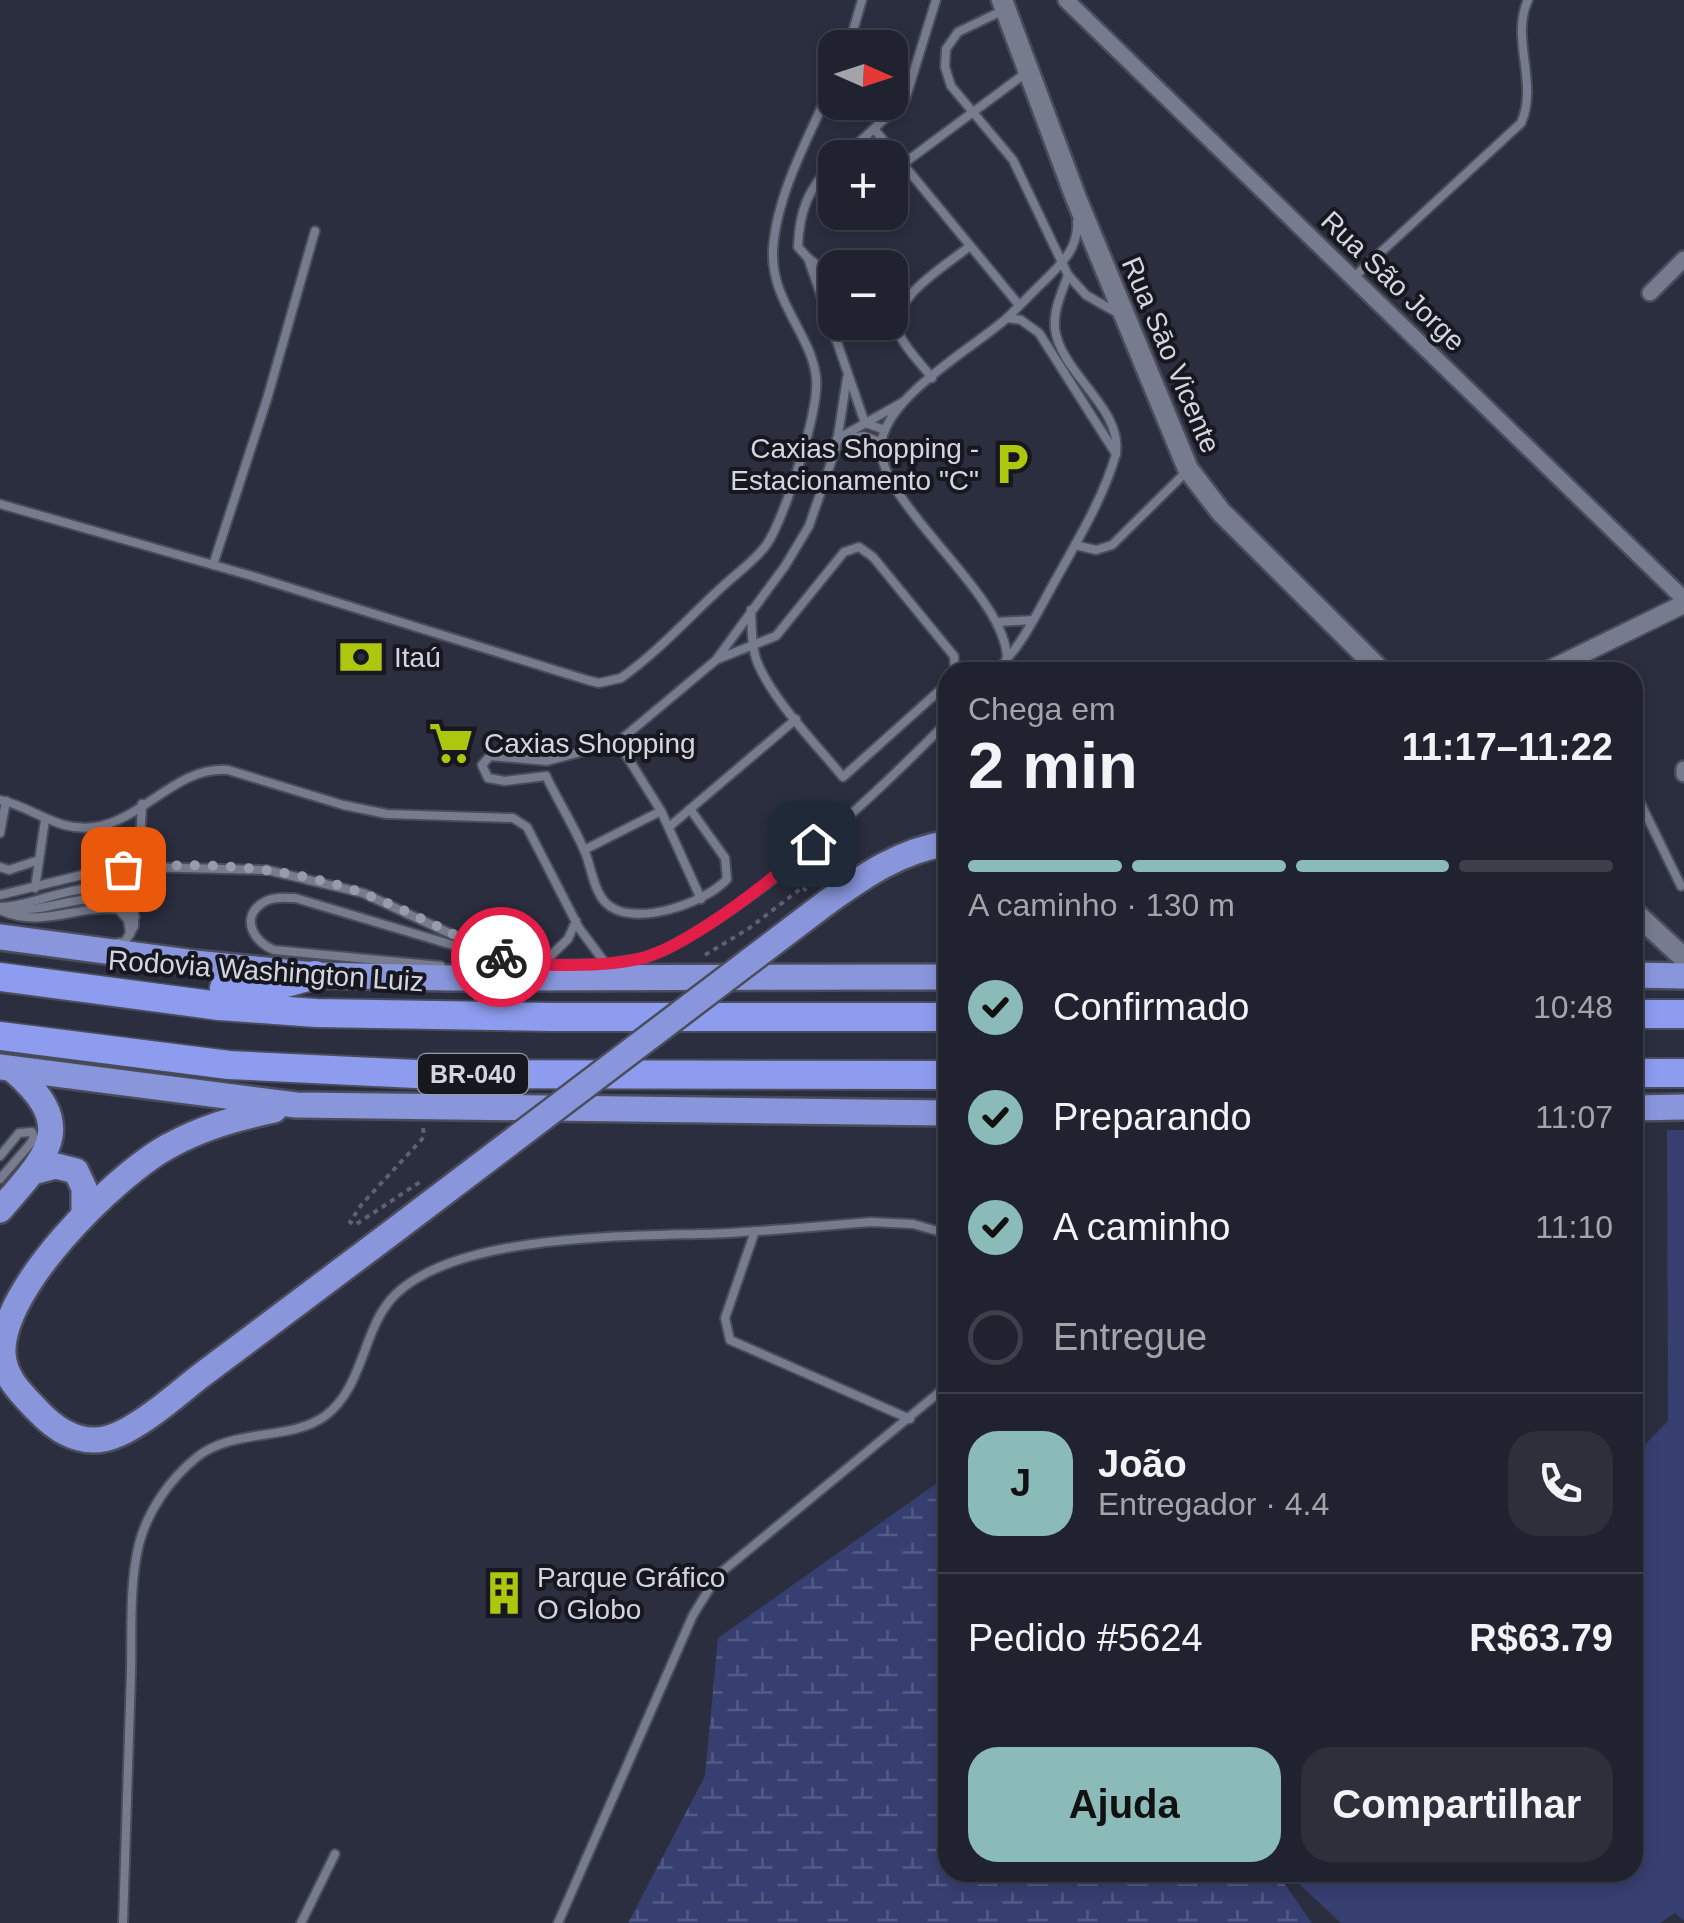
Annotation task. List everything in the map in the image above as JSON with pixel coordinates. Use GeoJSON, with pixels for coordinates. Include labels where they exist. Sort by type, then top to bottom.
{"type":"FeatureCollection","features":[{"type":"Feature","properties":{"kind":"highway"},"geometry":{"type":"LineString","coordinates":[[0,1392],[33,1428],[65,1451],[92,1456],[126,1449],[824,901],[906,853],[938,845]]}},
{"type":"Feature","properties":{"kind":"highway"},"geometry":{"type":"LineString","coordinates":[[824,901],[906,868],[938,860]]}},
{"type":"Feature","properties":{"kind":"highway"},"geometry":{"type":"LineString","coordinates":[[0,937],[315,975],[938,977]]}},
{"type":"Feature","properties":{"kind":"highway"},"geometry":{"type":"LineString","coordinates":[[0,964],[256,991],[315,975]]}},
{"type":"Feature","properties":{"kind":"highway"},"geometry":{"type":"LineString","coordinates":[[1643,975],[1684,976]]}},
{"type":"Feature","properties":{"kind":"highway","name":"Rodovia Washington Luiz"},"geometry":{"type":"LineString","coordinates":[[0,977],[220,1006],[316,1013],[938,1017]]}},
{"type":"Feature","properties":{"kind":"highway"},"geometry":{"type":"LineString","coordinates":[[1643,1014],[1684,1014]]}},
{"type":"Feature","properties":{"kind":"highway","name":"BR-040"},"geometry":{"type":"LineString","coordinates":[[0,1036],[229,1065],[397,1073],[938,1074]]}},
{"type":"Feature","properties":{"kind":"highway"},"geometry":{"type":"LineString","coordinates":[[6,1068],[296,1105],[938,1113]]}},
{"type":"Feature","properties":{"kind":"highway"},"geometry":{"type":"LineString","coordinates":[[0,1210],[33,1172],[49,1142],[49,1113],[36,1092],[6,1068]]}},
{"type":"Feature","properties":{"kind":"highway"},"geometry":{"type":"LineString","coordinates":[[1643,1073],[1684,1073]]}},
{"type":"Feature","properties":{"kind":"highway"},"geometry":{"type":"LineString","coordinates":[[296,1105],[241,1117],[168,1146],[132,1169],[84,1212],[36,1272],[6,1328],[2,1347],[5,1368],[17,1389],[58,1429],[79,1438],[104,1439],[164,1404],[396,1240]]}},
{"type":"Feature","properties":{"kind":"highway"},"geometry":{"type":"LineString","coordinates":[[1643,1108],[1684,1107]]}},
{"type":"Feature","properties":{"kind":"highway"},"geometry":{"type":"LineString","coordinates":[[33,1172],[56,1166],[76,1171],[84,1188],[84,1212]]}},
{"type":"Feature","properties":{"kind":"highway"},"geometry":{"type":"LineString","coordinates":[[0,1294],[36,1272]]}},
{"type":"Feature","properties":{"kind":"main road","name":"Rua Sāo Vicente"},"geometry":{"type":"LineString","coordinates":[[1004,5],[1076,198],[1188,469],[1221,512],[1372,662]]}},
{"type":"Feature","properties":{"kind":"main road"},"geometry":{"type":"LineString","coordinates":[[1643,920],[1684,958]]}},
{"type":"Feature","properties":{"kind":"street","name":"Rua São Jorge"},"geometry":{"type":"LineString","coordinates":[[1066,0],[1684,601]]}},
{"type":"Feature","properties":{"kind":"street"},"geometry":{"type":"LineString","coordinates":[[1650,292],[1684,259]]}},
{"type":"Feature","properties":{"kind":"street"},"geometry":{"type":"LineString","coordinates":[[1564,662],[1684,601]]}},
{"type":"Feature","properties":{"kind":"lane"},"geometry":{"type":"LineString","coordinates":[[853,30],[862,0]]}},
{"type":"Feature","properties":{"kind":"lane"},"geometry":{"type":"LineString","coordinates":[[863,140],[896,110],[911,88],[936,0]]}},
{"type":"Feature","properties":{"kind":"lane"},"geometry":{"type":"LineString","coordinates":[[1354,277],[1521,123],[1528,107],[1522,18],[1528,0]]}},
{"type":"Feature","properties":{"kind":"lane"},"geometry":{"type":"LineString","coordinates":[[1004,5],[958,32],[946,49],[950,86],[1013,160],[1068,275],[1086,295],[1124,317]]}},
{"type":"Feature","properties":{"kind":"lane"},"geometry":{"type":"LineString","coordinates":[[908,161],[1030,70]]}},
{"type":"Feature","properties":{"kind":"lane"},"geometry":{"type":"LineString","coordinates":[[0,504],[213,564],[586,680],[611,682],[630,671],[766,546],[797,472],[816,374],[785,307],[774,271],[773,252],[794,172],[818,117]]}},
{"type":"Feature","properties":{"kind":"lane"},"geometry":{"type":"LineString","coordinates":[[875,130],[884,140]]}},
{"type":"Feature","properties":{"kind":"lane"},"geometry":{"type":"LineString","coordinates":[[908,169],[1019,305]]}},
{"type":"Feature","properties":{"kind":"lane"},"geometry":{"type":"LineString","coordinates":[[818,181],[801,212],[798,246],[818,266]]}},
{"type":"Feature","properties":{"kind":"lane"},"geometry":{"type":"LineString","coordinates":[[837,439],[904,401],[1007,318],[1064,260],[1078,234],[1076,198]]}},
{"type":"Feature","properties":{"kind":"lane"},"geometry":{"type":"LineString","coordinates":[[213,564],[315,231]]}},
{"type":"Feature","properties":{"kind":"lane"},"geometry":{"type":"LineString","coordinates":[[932,378],[901,338],[898,328],[902,304],[970,246]]}},
{"type":"Feature","properties":{"kind":"lane"},"geometry":{"type":"LineString","coordinates":[[808,258],[865,423],[885,430]]}},
{"type":"Feature","properties":{"kind":"lane"},"geometry":{"type":"LineString","coordinates":[[1007,660],[1075,545],[1116,454],[1117,434],[1112,421],[1088,392],[1058,340],[1058,301],[1068,275]]}},
{"type":"Feature","properties":{"kind":"lane"},"geometry":{"type":"LineString","coordinates":[[908,292],[915,291]]}},
{"type":"Feature","properties":{"kind":"lane"},"geometry":{"type":"LineString","coordinates":[[1007,318],[1030,325],[1116,454]]}},
{"type":"Feature","properties":{"kind":"lane"},"geometry":{"type":"LineString","coordinates":[[1062,368],[1072,363]]}},
{"type":"Feature","properties":{"kind":"lane"},"geometry":{"type":"LineString","coordinates":[[546,776],[497,781],[488,778],[482,765],[490,756],[547,761],[618,742],[716,660],[804,535],[837,439],[847,378]]}},
{"type":"Feature","properties":{"kind":"lane"},"geometry":{"type":"LineString","coordinates":[[904,401],[880,442],[883,460],[907,504],[998,622],[1007,660]]}},
{"type":"Feature","properties":{"kind":"lane"},"geometry":{"type":"LineString","coordinates":[[1107,442],[1117,434]]}},
{"type":"Feature","properties":{"kind":"lane"},"geometry":{"type":"LineString","coordinates":[[837,439],[864,436],[880,442]]}},
{"type":"Feature","properties":{"kind":"lane"},"geometry":{"type":"LineString","coordinates":[[1075,545],[1096,550],[1112,544],[1188,469]]}},
{"type":"Feature","properties":{"kind":"lane"},"geometry":{"type":"LineString","coordinates":[[716,660],[776,636],[844,552],[859,547],[874,557],[954,656],[954,662]]}},
{"type":"Feature","properties":{"kind":"lane"},"geometry":{"type":"LineString","coordinates":[[751,610],[758,666],[843,777],[938,693]]}},
{"type":"Feature","properties":{"kind":"lane"},"geometry":{"type":"LineString","coordinates":[[998,622],[1033,620]]}},
{"type":"Feature","properties":{"kind":"lane"},"geometry":{"type":"LineString","coordinates":[[1579,654],[1582,662]]}},
{"type":"Feature","properties":{"kind":"lane"},"geometry":{"type":"LineString","coordinates":[[668,827],[796,720]]}},
{"type":"Feature","properties":{"kind":"lane"},"geometry":{"type":"LineString","coordinates":[[570,977],[274,950],[261,946],[253,936],[252,924],[256,908],[265,901],[295,898],[505,959],[541,965],[606,964],[665,950],[784,870],[938,731]]}},
{"type":"Feature","properties":{"kind":"lane"},"geometry":{"type":"LineString","coordinates":[[618,742],[661,811],[701,899]]}},
{"type":"Feature","properties":{"kind":"lane"},"geometry":{"type":"LineString","coordinates":[[547,761],[546,776],[584,850],[600,894],[614,907],[664,912],[701,899],[727,879],[728,868],[690,809]]}},
{"type":"Feature","properties":{"kind":"lane"},"geometry":{"type":"LineString","coordinates":[[3,801],[45,820],[94,827],[106,824],[182,780],[213,769],[387,814],[513,818],[527,827],[576,921],[606,964]]}},
{"type":"Feature","properties":{"kind":"lane"},"geometry":{"type":"LineString","coordinates":[[0,789],[0,832]]}},
{"type":"Feature","properties":{"kind":"lane"},"geometry":{"type":"LineString","coordinates":[[139,867],[142,804]]}},
{"type":"Feature","properties":{"kind":"lane"},"geometry":{"type":"LineString","coordinates":[[1643,809],[1680,886]]}},
{"type":"Feature","properties":{"kind":"lane"},"geometry":{"type":"LineString","coordinates":[[584,850],[661,811]]}},
{"type":"Feature","properties":{"kind":"lane"},"geometry":{"type":"LineString","coordinates":[[35,888],[45,820]]}},
{"type":"Feature","properties":{"kind":"lane"},"geometry":{"type":"LineString","coordinates":[[0,867],[9,870],[39,860]]}},
{"type":"Feature","properties":{"kind":"lane"},"geometry":{"type":"LineString","coordinates":[[0,896],[82,875],[139,867],[268,870],[300,875],[388,903],[482,952]]}},
{"type":"Feature","properties":{"kind":"lane"},"geometry":{"type":"LineString","coordinates":[[1674,872],[1684,868]]}},
{"type":"Feature","properties":{"kind":"lane"},"geometry":{"type":"LineString","coordinates":[[1,908],[81,890],[106,888],[128,896],[136,917],[126,942],[77,947]]}},
{"type":"Feature","properties":{"kind":"lane"},"geometry":{"type":"LineString","coordinates":[[1,908],[21,917],[41,918],[100,908],[118,909],[128,920],[130,934]]}},
{"type":"Feature","properties":{"kind":"lane"},"geometry":{"type":"LineString","coordinates":[[541,965],[568,939],[576,921]]}},
{"type":"Feature","properties":{"kind":"lane"},"geometry":{"type":"LineString","coordinates":[[0,1156],[19,1133],[32,1132],[30,1144],[0,1179]]}},
{"type":"Feature","properties":{"kind":"lane"},"geometry":{"type":"LineString","coordinates":[[123,1923],[133,1602],[139,1544],[154,1508],[176,1476],[201,1454],[231,1441],[306,1425],[326,1415],[344,1396],[378,1316],[396,1294],[422,1274],[467,1256],[506,1248],[618,1238],[872,1222],[913,1224],[938,1231]]}},
{"type":"Feature","properties":{"kind":"lane"},"geometry":{"type":"LineString","coordinates":[[755,1231],[724,1318],[730,1340],[910,1419]]}},
{"type":"Feature","properties":{"kind":"lane"},"geometry":{"type":"LineString","coordinates":[[558,1923],[693,1615],[718,1575],[938,1394]]}},
{"type":"Feature","properties":{"kind":"lane"},"geometry":{"type":"LineString","coordinates":[[301,1923],[335,1854]]}},
{"type":"Feature","properties":{"kind":"path"},"geometry":{"type":"LineString","coordinates":[[704,956],[748,930],[803,886],[824,901]]}},
{"type":"Feature","properties":{"kind":"path"},"geometry":{"type":"LineString","coordinates":[[420,1107],[424,1137],[350,1222],[354,1225],[423,1180]]}},
{"type":"Feature","properties":{"kind":"green space"},"geometry":{"type":"Polygon","coordinates":[[[1667,1130],[1684,1130],[1684,1921],[1675,1913],[1660,1923],[1341,1923],[1297,1882],[1643,1882],[1643,1447],[1668,1421],[1667,1130]]]}},
{"type":"Feature","properties":{"kind":"green space"},"geometry":{"type":"Polygon","coordinates":[[[938,1482],[938,1882],[1283,1882],[1312,1923],[628,1923],[705,1776],[718,1638],[938,1482]]]}},
{"type":"Feature","properties":{"kind":"way so far"},"geometry":{"type":"LineString","coordinates":[[123,869],[220,868],[300,875],[401,908],[501,957]]}},
{"type":"Feature","properties":{"kind":"place","name":"Caxias Shopping - Estacionamento \"C\""},"geometry":{"type":"Point","coordinates":[1012,464]}},
{"type":"Feature","properties":{"kind":"place","name":"Itaú"},"geometry":{"type":"Point","coordinates":[361,657]}},
{"type":"Feature","properties":{"kind":"place","name":"Caxias Shopping"},"geometry":{"type":"Point","coordinates":[451,743]}},
{"type":"Feature","properties":{"kind":"place","name":"Parque Gráfico O Globo"},"geometry":{"type":"Point","coordinates":[504,1593]}},
{"type":"Feature","properties":{"kind":"route"},"geometry":{"type":"LineString","coordinates":[[501,957],[541,965],[606,964],[643,958],[684,940],[784,870],[813,844]]}}]}
